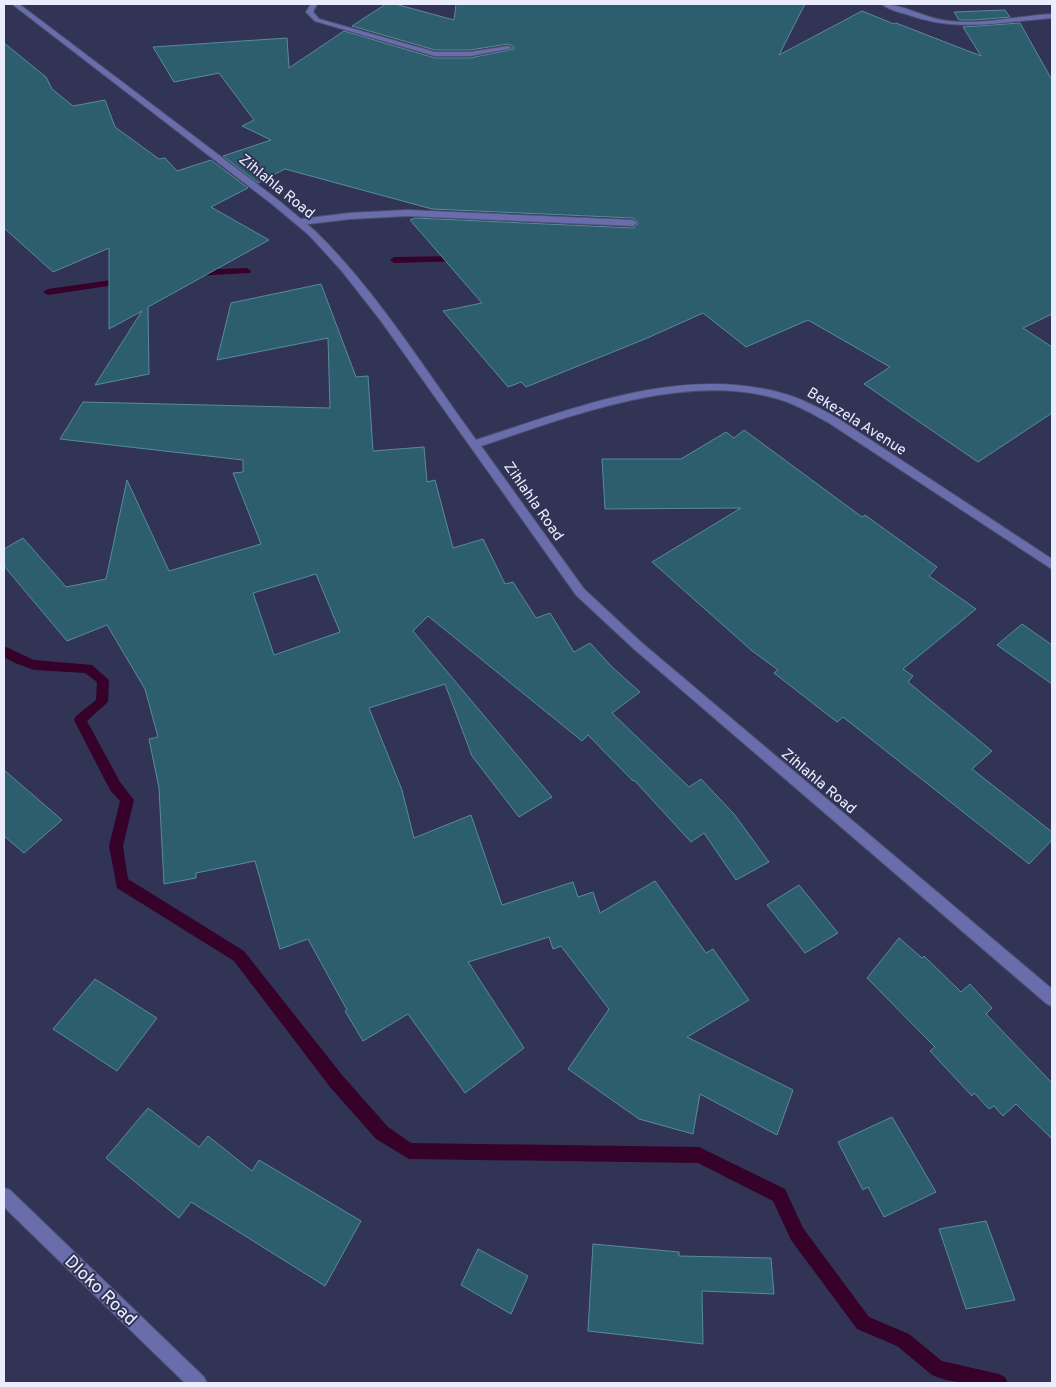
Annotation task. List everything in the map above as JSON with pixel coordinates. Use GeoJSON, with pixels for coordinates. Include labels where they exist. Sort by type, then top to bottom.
{"type":"FeatureCollection","features":[{"type":"Feature","properties":{"kind":"street","name":"Zihlahla Road"},"geometry":{"type":"LineString","coordinates":[[15,4],[312,233],[344,268],[384,319],[580,592],[638,646],[1052,998]]}},
{"type":"Feature","properties":{"kind":"street"},"geometry":{"type":"LineString","coordinates":[[314,4],[309,12],[317,20],[435,54],[470,54],[508,48]]}},
{"type":"Feature","properties":{"kind":"street"},"geometry":{"type":"LineString","coordinates":[[885,4],[949,24],[976,24],[1052,16]]}},
{"type":"Feature","properties":{"kind":"street"},"geometry":{"type":"LineString","coordinates":[[300,222],[350,216],[407,213],[634,223]]}},
{"type":"Feature","properties":{"kind":"street","name":"Bekezela Avenue"},"geometry":{"type":"LineString","coordinates":[[475,444],[607,402],[665,391],[724,387],[763,392],[793,400],[846,430],[1052,565]]}},
{"type":"Feature","properties":{"kind":"street","name":"Dloko Road"},"geometry":{"type":"LineString","coordinates":[[4,1196],[198,1383]]}},
{"type":"Feature","properties":{"kind":"building"},"geometry":{"type":"Polygon","coordinates":[[[386,4],[395,4],[454,20],[456,4],[805,4],[779,55],[862,11],[981,56],[963,27],[1020,23],[1052,80],[1052,314],[1023,328],[1052,347],[1052,413],[978,462],[864,384],[890,367],[808,320],[746,347],[703,313],[645,339],[526,387],[521,382],[508,387],[443,311],[482,303],[410,220],[415,218],[633,228],[638,222],[633,218],[432,209],[285,169],[258,183],[223,156],[271,140],[242,126],[254,120],[219,73],[174,82],[153,47],[287,38],[289,68],[344,31],[435,58],[470,58],[514,49],[513,46],[508,44],[470,50],[435,50],[352,26],[386,4]]]}},
{"type":"Feature","properties":{"kind":"building"},"geometry":{"type":"Polygon","coordinates":[[[1005,10],[1010,17],[974,20],[959,20],[954,12],[1005,10]]]}},
{"type":"Feature","properties":{"kind":"building"},"geometry":{"type":"Polygon","coordinates":[[[4,43],[46,77],[52,89],[73,106],[105,100],[115,127],[159,159],[165,158],[177,171],[211,160],[248,188],[211,207],[269,240],[148,307],[149,374],[95,385],[142,311],[109,329],[109,248],[53,272],[4,228],[4,43]]]}},
{"type":"Feature","properties":{"kind":"building"},"geometry":{"type":"Polygon","coordinates":[[[321,284],[356,377],[368,376],[373,451],[424,447],[427,482],[435,480],[453,548],[483,539],[505,584],[513,582],[536,618],[550,613],[574,652],[590,643],[612,667],[640,692],[612,713],[689,787],[701,779],[734,814],[769,862],[736,880],[704,833],[691,842],[634,780],[588,735],[582,741],[428,616],[413,631],[552,797],[519,817],[472,756],[445,684],[369,708],[402,790],[414,838],[471,815],[502,905],[573,882],[578,897],[593,892],[600,913],[655,881],[706,953],[713,949],[749,1000],[687,1037],[793,1090],[777,1135],[700,1094],[693,1134],[639,1119],[568,1069],[609,1009],[561,946],[553,949],[549,937],[468,962],[524,1048],[465,1093],[408,1014],[363,1041],[345,1011],[347,1010],[308,939],[280,949],[255,861],[196,873],[196,878],[164,884],[159,788],[149,739],[158,737],[145,689],[107,625],[67,641],[4,566],[4,549],[23,538],[66,587],[106,579],[127,480],[169,571],[261,544],[233,473],[243,472],[243,460],[60,439],[83,402],[330,408],[328,338],[217,360],[231,303],[321,284]],[[316,574],[253,593],[274,655],[340,632],[316,574]]]}},
{"type":"Feature","properties":{"kind":"building"},"geometry":{"type":"Polygon","coordinates":[[[744,430],[862,517],[865,515],[937,567],[929,576],[976,609],[903,669],[913,676],[908,682],[992,751],[972,769],[1052,832],[1052,840],[1029,864],[843,717],[837,722],[774,673],[778,670],[751,650],[652,562],[741,508],[605,509],[602,459],[681,459],[726,432],[734,438],[744,430]]]}},
{"type":"Feature","properties":{"kind":"building"},"geometry":{"type":"Polygon","coordinates":[[[1022,624],[1052,645],[1052,684],[997,645],[1022,624]]]}},
{"type":"Feature","properties":{"kind":"building"},"geometry":{"type":"Polygon","coordinates":[[[4,770],[62,820],[24,853],[4,836],[4,770]]]}},
{"type":"Feature","properties":{"kind":"building"},"geometry":{"type":"Polygon","coordinates":[[[799,885],[838,933],[805,953],[767,905],[799,885]]]}},
{"type":"Feature","properties":{"kind":"building"},"geometry":{"type":"Polygon","coordinates":[[[899,938],[922,958],[924,956],[961,992],[970,984],[992,1008],[986,1014],[1052,1083],[1052,1139],[1016,1104],[1003,1116],[994,1106],[989,1109],[974,1093],[972,1096],[930,1051],[935,1047],[867,978],[899,938]]]}},
{"type":"Feature","properties":{"kind":"building"},"geometry":{"type":"Polygon","coordinates":[[[95,979],[157,1018],[117,1071],[53,1029],[95,979]]]}},
{"type":"Feature","properties":{"kind":"building"},"geometry":{"type":"Polygon","coordinates":[[[148,1108],[199,1147],[208,1136],[252,1171],[259,1160],[361,1221],[325,1286],[191,1202],[179,1218],[106,1158],[148,1108]]]}},
{"type":"Feature","properties":{"kind":"building"},"geometry":{"type":"Polygon","coordinates":[[[892,1117],[936,1192],[884,1217],[868,1187],[863,1190],[838,1142],[892,1117]]]}},
{"type":"Feature","properties":{"kind":"building"},"geometry":{"type":"Polygon","coordinates":[[[986,1221],[1015,1300],[966,1309],[939,1229],[986,1221]]]}},
{"type":"Feature","properties":{"kind":"building"},"geometry":{"type":"Polygon","coordinates":[[[593,1244],[679,1252],[679,1256],[771,1258],[774,1294],[702,1291],[703,1344],[588,1331],[593,1244]]]}},
{"type":"Feature","properties":{"kind":"building"},"geometry":{"type":"Polygon","coordinates":[[[478,1249],[528,1276],[511,1314],[461,1285],[478,1249]]]}},
{"type":"Feature","properties":{"kind":"waterway"},"geometry":{"type":"LineString","coordinates":[[394,260],[460,259]]}},
{"type":"Feature","properties":{"kind":"waterway"},"geometry":{"type":"LineString","coordinates":[[194,273],[247,271]]}},
{"type":"Feature","properties":{"kind":"waterway"},"geometry":{"type":"LineString","coordinates":[[48,292],[125,281]]}},
{"type":"Feature","properties":{"kind":"waterway"},"geometry":{"type":"LineString","coordinates":[[4,651],[19,660],[34,665],[88,668],[103,680],[102,702],[80,720],[115,786],[127,800],[116,846],[122,883],[239,956],[336,1081],[382,1133],[409,1151],[699,1155],[779,1195],[797,1234],[863,1323],[903,1340],[938,1369],[999,1383]]}}]}
